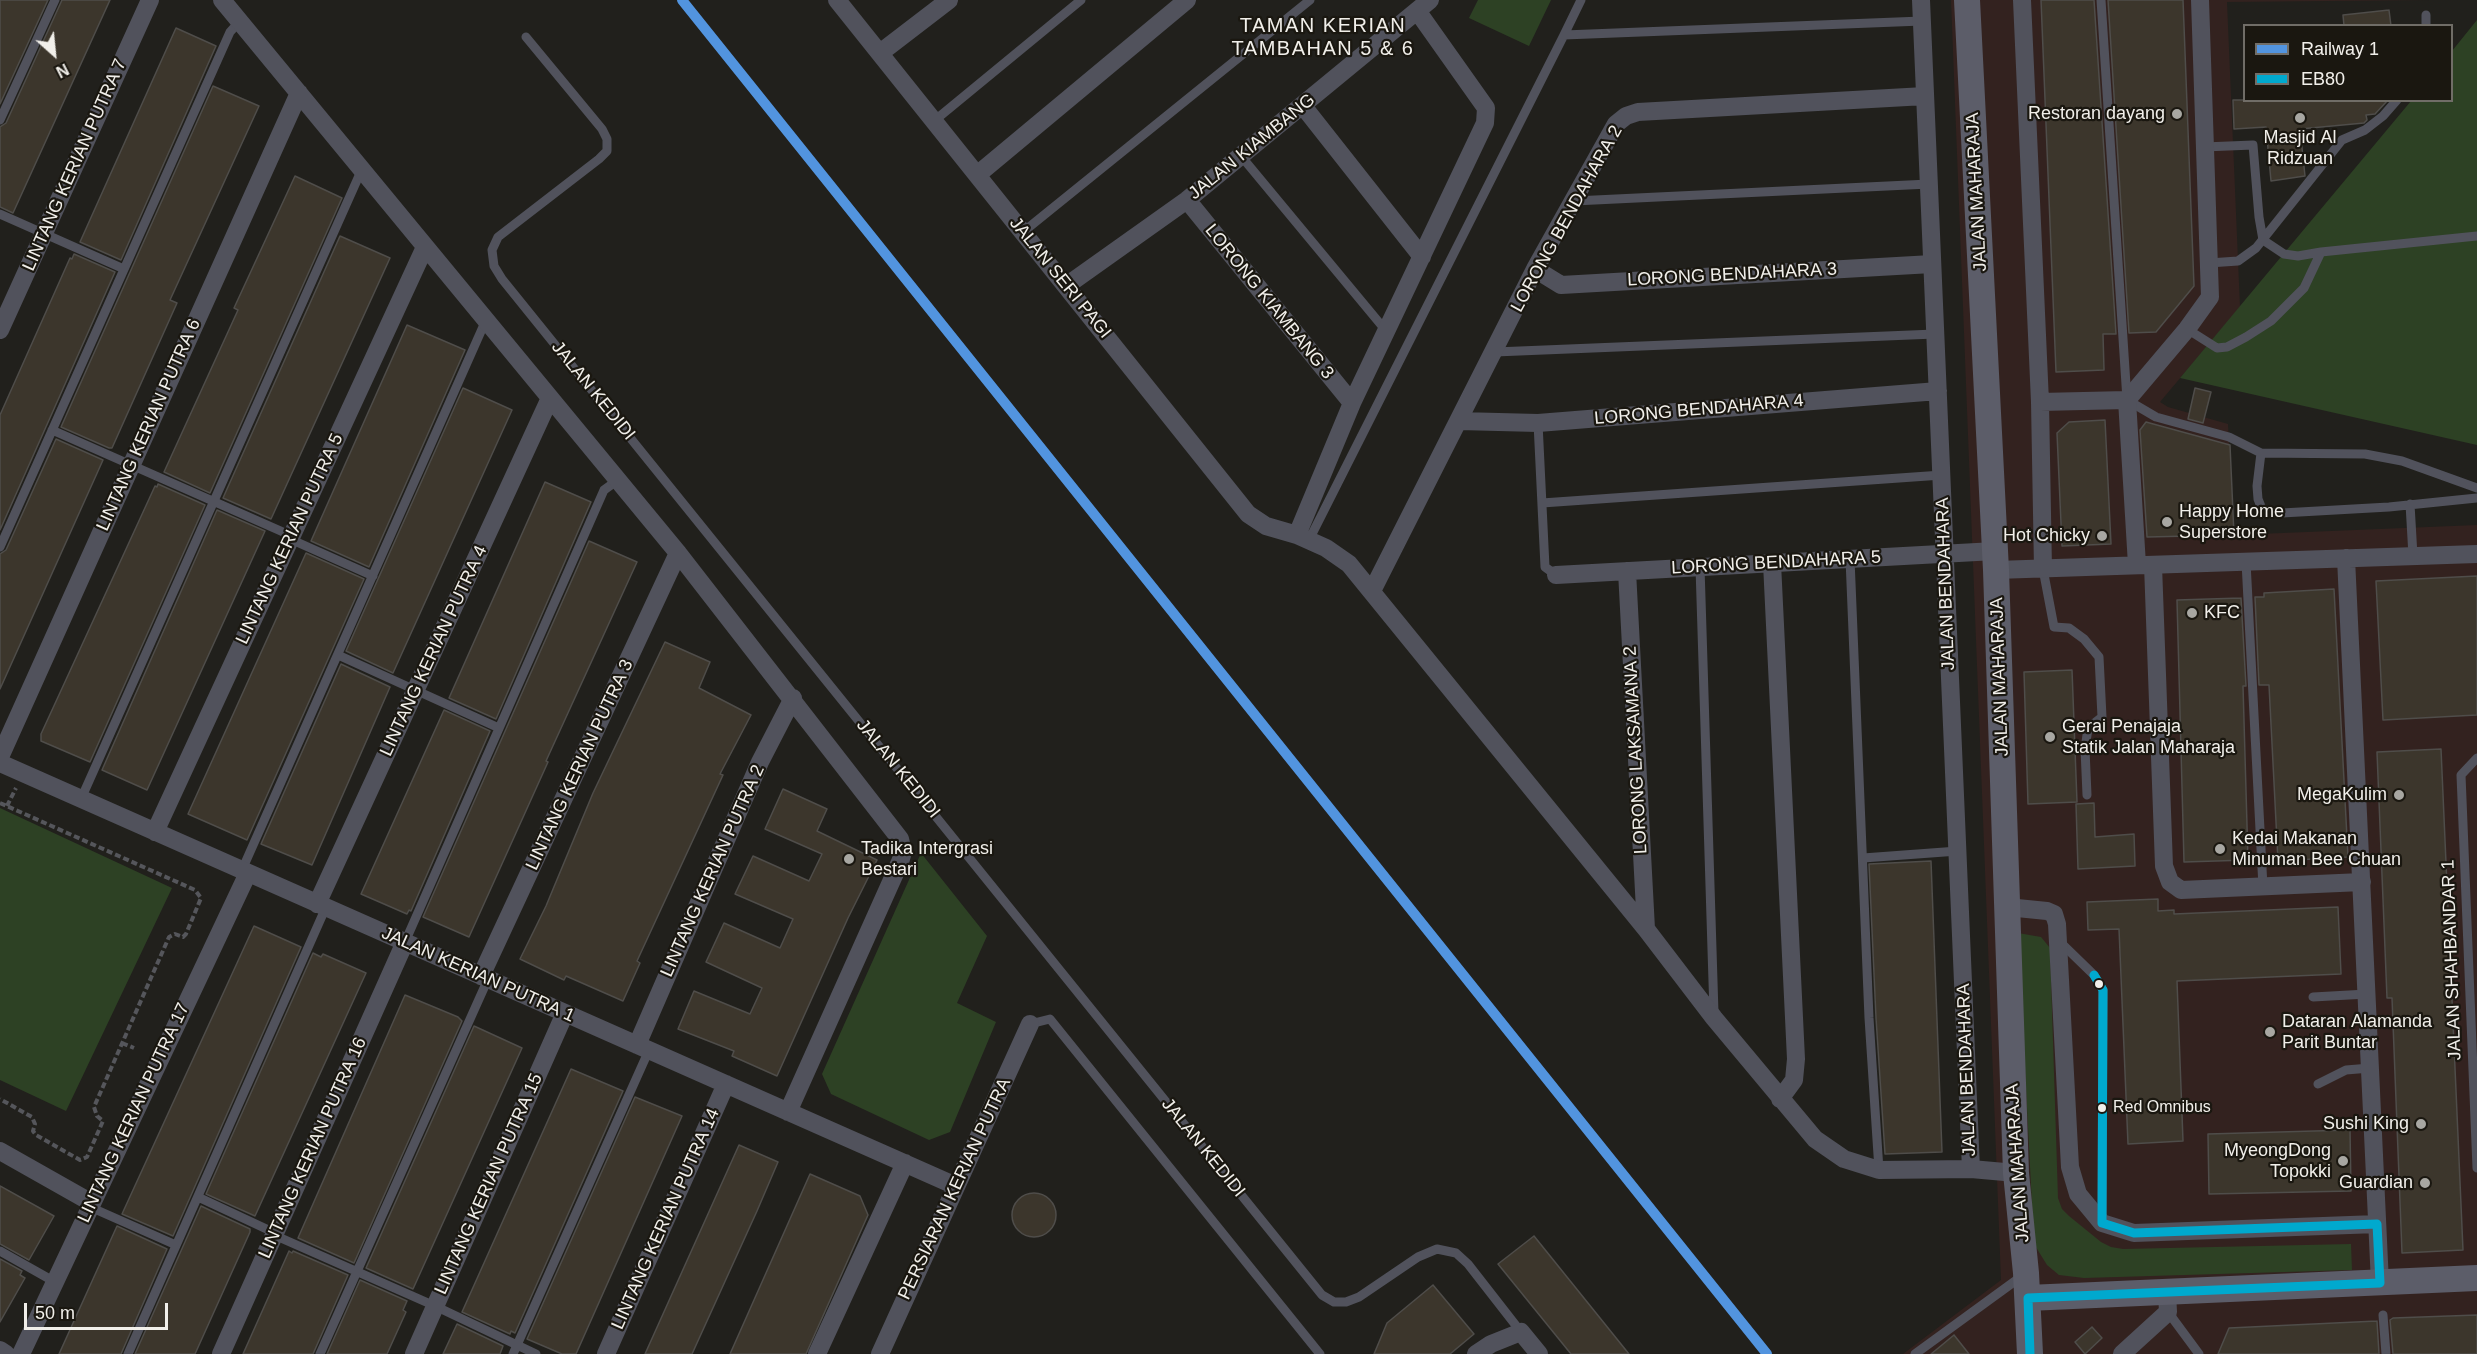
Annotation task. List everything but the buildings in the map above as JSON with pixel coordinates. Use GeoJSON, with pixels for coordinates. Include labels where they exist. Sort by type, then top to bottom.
{"type":"FeatureCollection","features":[{"type":"Feature","properties":{"kind":"street","name":"LINTANG KERIAN PUTRA 7"},"geometry":{"type":"LineString","coordinates":[[0,330],[150,0]]}},
{"type":"Feature","properties":{"kind":"street"},"geometry":{"type":"LineString","coordinates":[[222,0],[678,553],[793,698],[900,839],[903,852],[900,862],[788,1112]]}},
{"type":"Feature","properties":{"kind":"street"},"geometry":{"type":"LineString","coordinates":[[880,53],[949,0]]}},
{"type":"Feature","properties":{"kind":"street"},"geometry":{"type":"LineString","coordinates":[[977,175],[1187,0]]}},
{"type":"Feature","properties":{"kind":"street","name":"JALAN BENDAHARA"},"geometry":{"type":"LineString","coordinates":[[1921,0],[1971,1169]]}},
{"type":"Feature","properties":{"kind":"street","name":"JALAN MAHARAJA"},"geometry":{"type":"LineString","coordinates":[[1967,0],[1996,561],[2016,1173],[2027,1285],[2030,1354]]}},
{"type":"Feature","properties":{"kind":"street"},"geometry":{"type":"LineString","coordinates":[[2022,0],[2040,402],[2043,569]]}},
{"type":"Feature","properties":{"kind":"street"},"geometry":{"type":"LineString","coordinates":[[2200,0],[2210,297],[2187,329],[2127,400],[2145,565],[2164,866],[2170,882],[2181,890],[2362,882]]}},
{"type":"Feature","properties":{"kind":"street","name":"JALAN SERI PAGI"},"geometry":{"type":"LineString","coordinates":[[840,1],[1248,514],[1266,526],[1326,548],[1349,564],[1646,929],[1714,1018],[1815,1139],[1844,1159],[1879,1170],[1971,1169],[2016,1173]]}},
{"type":"Feature","properties":{"kind":"street"},"geometry":{"type":"LineString","coordinates":[[1303,538],[1352,403],[1485,123],[1486,108],[1424,6]]}},
{"type":"Feature","properties":{"kind":"street","name":"JALAN KIAMBANG"},"geometry":{"type":"LineString","coordinates":[[1066,286],[1187,200],[1424,6]]}},
{"type":"Feature","properties":{"kind":"street","name":"LINTANG KERIAN PUTRA 6"},"geometry":{"type":"LineString","coordinates":[[0,758],[299,93]]}},
{"type":"Feature","properties":{"kind":"street","name":"LORONG BENDAHARA 2"},"geometry":{"type":"LineString","coordinates":[[1372,591],[1535,269],[1616,124],[1626,116],[1638,112],[1925,96]]}},
{"type":"Feature","properties":{"kind":"street"},"geometry":{"type":"LineString","coordinates":[[1303,106],[1422,256]]}},
{"type":"Feature","properties":{"kind":"street","name":"LORONG KIAMBANG 3"},"geometry":{"type":"LineString","coordinates":[[1187,200],[1352,403]]}},
{"type":"Feature","properties":{"kind":"street","name":"LINTANG KERIAN PUTRA 5"},"geometry":{"type":"LineString","coordinates":[[155,832],[425,247]]}},
{"type":"Feature","properties":{"kind":"street","name":"LORONG BENDAHARA 3"},"geometry":{"type":"LineString","coordinates":[[1535,269],[1561,285],[1932,264]]}},
{"type":"Feature","properties":{"kind":"street","name":"LORONG BENDAHARA 4"},"geometry":{"type":"LineString","coordinates":[[1459,421],[1538,423],[1938,391]]}},
{"type":"Feature","properties":{"kind":"street","name":"LINTANG KERIAN PUTRA 4"},"geometry":{"type":"LineString","coordinates":[[321,906],[416,690],[550,398]]}},
{"type":"Feature","properties":{"kind":"street"},"geometry":{"type":"LineString","coordinates":[[2040,402],[2127,400]]}},
{"type":"Feature","properties":{"kind":"street","name":"LINTANG KERIAN PUTRA 3"},"geometry":{"type":"LineString","coordinates":[[484,978],[678,553]]}},
{"type":"Feature","properties":{"kind":"street","name":"LORONG BENDAHARA 5"},"geometry":{"type":"LineString","coordinates":[[1556,575],[1945,553],[2043,569],[2477,554]]}},
{"type":"Feature","properties":{"kind":"street"},"geometry":{"type":"LineString","coordinates":[[2346,558],[2380,1283]]}},
{"type":"Feature","properties":{"kind":"street"},"geometry":{"type":"LineString","coordinates":[[1772,563],[1796,1059],[1794,1080],[1780,1099]]}},
{"type":"Feature","properties":{"kind":"street","name":"LORONG LAKSAMANA 2"},"geometry":{"type":"LineString","coordinates":[[1626,571],[1646,929]]}},
{"type":"Feature","properties":{"kind":"street","name":"LINTANG KERIAN PUTRA 2"},"geometry":{"type":"LineString","coordinates":[[643,1047],[760,762],[793,698]]}},
{"type":"Feature","properties":{"kind":"street","name":"JALAN KERIAN PUTRA 1"},"geometry":{"type":"LineString","coordinates":[[0,764],[956,1186]]}},
{"type":"Feature","properties":{"kind":"street","name":"LINTANG KERIAN PUTRA 17"},"geometry":{"type":"LineString","coordinates":[[21,1354],[245,872]]}},
{"type":"Feature","properties":{"kind":"street"},"geometry":{"type":"LineString","coordinates":[[2007,907],[2048,910],[2054,914],[2058,940],[2070,1167],[2078,1194],[2102,1223],[2134,1233],[2378,1224]]}},
{"type":"Feature","properties":{"kind":"street","name":"LINTANG KERIAN PUTRA 16"},"geometry":{"type":"LineString","coordinates":[[221,1354],[405,942]]}},
{"type":"Feature","properties":{"kind":"street","name":"LINTANG KERIAN PUTRA 15"},"geometry":{"type":"LineString","coordinates":[[414,1354],[565,1013]]}},
{"type":"Feature","properties":{"kind":"street","name":"PERSIARAN KERIAN PUTRA"},"geometry":{"type":"LineString","coordinates":[[880,1354],[1030,1024]]}},
{"type":"Feature","properties":{"kind":"street","name":"LINTANG KERIAN PUTRA 14"},"geometry":{"type":"LineString","coordinates":[[606,1354],[726,1084]]}},
{"type":"Feature","properties":{"kind":"street"},"geometry":{"type":"LineString","coordinates":[[0,1151],[91,1205]]}},
{"type":"Feature","properties":{"kind":"street"},"geometry":{"type":"LineString","coordinates":[[817,1354],[905,1163]]}},
{"type":"Feature","properties":{"kind":"street"},"geometry":{"type":"LineString","coordinates":[[2027,1285],[2168,1301],[2380,1283],[2477,1278]]}},
{"type":"Feature","properties":{"kind":"street"},"geometry":{"type":"LineString","coordinates":[[2122,1354],[2168,1301]]}},
{"type":"Feature","properties":{"kind":"street"},"geometry":{"type":"LineString","coordinates":[[1476,1354],[1491,1344],[1521,1332]]}},
{"type":"Feature","properties":{"kind":"street","name":"JALAN KEDIDI"},"geometry":{"type":"LineString","coordinates":[[1521,1332],[1539,1354]]}},
{"type":"Feature","properties":{"kind":"street"},"geometry":{"type":"LineString","coordinates":[[0,1350],[6,1354]]}},
{"type":"Feature","properties":{"kind":"lane"},"geometry":{"type":"LineString","coordinates":[[0,120],[55,0]]}},
{"type":"Feature","properties":{"kind":"lane"},"geometry":{"type":"LineString","coordinates":[[934,121],[1081,0]]}},
{"type":"Feature","properties":{"kind":"lane"},"geometry":{"type":"LineString","coordinates":[[1023,232],[1310,0]]}},
{"type":"Feature","properties":{"kind":"lane"},"geometry":{"type":"LineString","coordinates":[[1303,538],[1581,0]]}},
{"type":"Feature","properties":{"kind":"lane"},"geometry":{"type":"LineString","coordinates":[[2101,0],[2127,400],[2156,417],[2229,437],[2261,453],[2365,454],[2402,460],[2477,488]]}},
{"type":"Feature","properties":{"kind":"lane"},"geometry":{"type":"LineString","coordinates":[[0,547],[230,32],[240,21]]}},
{"type":"Feature","properties":{"kind":"lane"},"geometry":{"type":"LineString","coordinates":[[1564,35],[1922,21]]}},
{"type":"Feature","properties":{"kind":"lane","name":"JALAN KEDIDI"},"geometry":{"type":"LineString","coordinates":[[526,37],[602,129],[607,139],[607,151],[498,237],[492,250],[494,266],[502,279],[1322,1295],[1334,1302],[1346,1302],[1359,1297],[1418,1257],[1437,1249],[1456,1253],[1468,1264],[1521,1332]]}},
{"type":"Feature","properties":{"kind":"lane"},"geometry":{"type":"LineString","coordinates":[[2209,263],[2238,261],[2245,257],[2263,240],[2342,140],[2365,130],[2383,116],[2395,102]]}},
{"type":"Feature","properties":{"kind":"lane"},"geometry":{"type":"LineString","coordinates":[[2204,147],[2253,145],[2263,240]]}},
{"type":"Feature","properties":{"kind":"lane"},"geometry":{"type":"LineString","coordinates":[[1241,156],[1387,332]]}},
{"type":"Feature","properties":{"kind":"lane"},"geometry":{"type":"LineString","coordinates":[[81,799],[362,169]]}},
{"type":"Feature","properties":{"kind":"lane"},"geometry":{"type":"LineString","coordinates":[[1574,201],[1929,184]]}},
{"type":"Feature","properties":{"kind":"lane"},"geometry":{"type":"LineString","coordinates":[[0,214],[124,269]]}},
{"type":"Feature","properties":{"kind":"lane"},"geometry":{"type":"LineString","coordinates":[[2263,240],[2284,254],[2298,256],[2477,236]]}},
{"type":"Feature","properties":{"kind":"lane"},"geometry":{"type":"LineString","coordinates":[[2187,329],[2217,348],[2227,347],[2246,337],[2271,321],[2304,288],[2316,267],[2321,252]]}},
{"type":"Feature","properties":{"kind":"lane"},"geometry":{"type":"LineString","coordinates":[[245,872],[486,320]]}},
{"type":"Feature","properties":{"kind":"lane"},"geometry":{"type":"LineString","coordinates":[[1495,352],[1935,334]]}},
{"type":"Feature","properties":{"kind":"lane"},"geometry":{"type":"LineString","coordinates":[[1538,423],[1545,567],[1556,575]]}},
{"type":"Feature","properties":{"kind":"lane"},"geometry":{"type":"LineString","coordinates":[[52,430],[373,576]]}},
{"type":"Feature","properties":{"kind":"lane"},"geometry":{"type":"LineString","coordinates":[[2261,453],[2257,486],[2258,499],[2264,513],[2477,498]]}},
{"type":"Feature","properties":{"kind":"lane"},"geometry":{"type":"LineString","coordinates":[[1542,502],[1942,475]]}},
{"type":"Feature","properties":{"kind":"lane"},"geometry":{"type":"LineString","coordinates":[[405,942],[604,490],[618,480]]}},
{"type":"Feature","properties":{"kind":"lane"},"geometry":{"type":"LineString","coordinates":[[2410,504],[2413,556]]}},
{"type":"Feature","properties":{"kind":"lane"},"geometry":{"type":"LineString","coordinates":[[1850,559],[1869,1018],[1879,1170]]}},
{"type":"Feature","properties":{"kind":"lane"},"geometry":{"type":"LineString","coordinates":[[2246,562],[2263,887]]}},
{"type":"Feature","properties":{"kind":"lane"},"geometry":{"type":"LineString","coordinates":[[1700,567],[1714,1018]]}},
{"type":"Feature","properties":{"kind":"lane"},"geometry":{"type":"LineString","coordinates":[[2043,569],[2054,627],[2069,628],[2084,639],[2099,657],[2102,717],[2088,728],[2085,749],[2087,795]]}},
{"type":"Feature","properties":{"kind":"lane"},"geometry":{"type":"LineString","coordinates":[[338,655],[499,728]]}},
{"type":"Feature","properties":{"kind":"lane","name":"JALAN SHAHBANDAR 1"},"geometry":{"type":"LineString","coordinates":[[2477,758],[2461,775],[2473,999],[2477,1168]]}},
{"type":"Feature","properties":{"kind":"lane"},"geometry":{"type":"LineString","coordinates":[[1863,858],[1958,851]]}},
{"type":"Feature","properties":{"kind":"lane"},"geometry":{"type":"LineString","coordinates":[[128,1354],[198,1197],[321,906]]}},
{"type":"Feature","properties":{"kind":"lane"},"geometry":{"type":"LineString","coordinates":[[2058,940],[2094,975],[2103,990],[2102,1223]]}},
{"type":"Feature","properties":{"kind":"lane"},"geometry":{"type":"LineString","coordinates":[[320,1354],[484,978]]}},
{"type":"Feature","properties":{"kind":"lane"},"geometry":{"type":"LineString","coordinates":[[2313,997],[2367,994]]}},
{"type":"Feature","properties":{"kind":"lane"},"geometry":{"type":"LineString","coordinates":[[1030,1024],[1050,1019],[1320,1354]]}},
{"type":"Feature","properties":{"kind":"lane"},"geometry":{"type":"LineString","coordinates":[[515,1349],[643,1047]]}},
{"type":"Feature","properties":{"kind":"lane"},"geometry":{"type":"LineString","coordinates":[[2318,1084],[2346,1070],[2370,1068]]}},
{"type":"Feature","properties":{"kind":"lane"},"geometry":{"type":"LineString","coordinates":[[198,1197],[274,1234],[435,1306],[515,1349],[536,1354]]}},
{"type":"Feature","properties":{"kind":"lane"},"geometry":{"type":"LineString","coordinates":[[91,1205],[176,1245]]}},
{"type":"Feature","properties":{"kind":"lane"},"geometry":{"type":"LineString","coordinates":[[0,1251],[55,1282]]}},
{"type":"Feature","properties":{"kind":"lane"},"geometry":{"type":"LineString","coordinates":[[1915,1354],[2027,1285]]}},
{"type":"Feature","properties":{"kind":"lane"},"geometry":{"type":"LineString","coordinates":[[2168,1301],[2199,1354]]}},
{"type":"Feature","properties":{"kind":"lane"},"geometry":{"type":"LineString","coordinates":[[2383,1315],[2386,1354]]}},
{"type":"Feature","properties":{"kind":"path"},"geometry":{"type":"LineString","coordinates":[[0,803],[195,890],[200,895],[186,934],[183,937],[175,934],[169,937],[94,1107],[102,1122],[88,1156],[80,1160],[36,1136],[33,1131],[35,1124],[32,1117],[0,1099]]}},
{"type":"Feature","properties":{"kind":"path"},"geometry":{"type":"LineString","coordinates":[[122,1043],[134,1048]]}},
{"type":"Feature","properties":{"kind":"shaded area"},"geometry":{"type":"Polygon","coordinates":[[[1951,0],[2430,0],[2227,2],[2240,307],[2160,402],[2168,407],[2228,424],[2234,535],[2477,525],[2477,1354],[1903,1354],[2001,1280],[1951,0]]]}},
{"type":"Feature","properties":{"kind":"green space"},"geometry":{"type":"Polygon","coordinates":[[[1478,0],[1551,0],[1529,46],[1469,18],[1478,0]]]}},
{"type":"Feature","properties":{"kind":"green space"},"geometry":{"type":"Polygon","coordinates":[[[2477,20],[2477,445],[2180,378],[2410,102],[2453,102],[2453,50],[2477,20]]]}},
{"type":"Feature","properties":{"kind":"green space"},"geometry":{"type":"Polygon","coordinates":[[[0,808],[172,888],[66,1111],[0,1080],[0,808]]]}},
{"type":"Feature","properties":{"kind":"green space"},"geometry":{"type":"Polygon","coordinates":[[[921,853],[987,936],[957,1003],[996,1022],[950,1132],[929,1140],[831,1094],[822,1074],[921,853]]]}},
{"type":"Feature","properties":{"kind":"green space"},"geometry":{"type":"Polygon","coordinates":[[[2018,933],[2041,937],[2050,948],[2058,1198],[2062,1209],[2101,1242],[2111,1247],[2123,1249],[2351,1244],[2352,1270],[2084,1278],[2059,1275],[2047,1265],[2034,1244],[2018,933]]]}},
{"type":"Feature","properties":{"kind":"rail line","name":"1"},"geometry":{"type":"LineString","coordinates":[[682,0],[1767,1354]]}},
{"type":"Feature","properties":{"kind":"transit line","name":"EB80"},"geometry":{"type":"LineString","coordinates":[[2030,1354],[2028,1298],[2380,1283],[2377,1224],[2134,1233],[2102,1223],[2103,990],[2094,975]]}},
{"type":"Feature","properties":{"kind":"place","name":"Restoran dayang"},"geometry":{"type":"Point","coordinates":[2177,114]}},
{"type":"Feature","properties":{"kind":"place","name":"Masjid Al Ridzuan"},"geometry":{"type":"Point","coordinates":[2300,118]}},
{"type":"Feature","properties":{"kind":"place","name":"Happy Home Superstore"},"geometry":{"type":"Point","coordinates":[2167,522]}},
{"type":"Feature","properties":{"kind":"place","name":"Hot Chicky"},"geometry":{"type":"Point","coordinates":[2102,536]}},
{"type":"Feature","properties":{"kind":"place","name":"KFC"},"geometry":{"type":"Point","coordinates":[2192,613]}},
{"type":"Feature","properties":{"kind":"place","name":"Gerai Penajaja Statik Jalan Maharaja"},"geometry":{"type":"Point","coordinates":[2050,737]}},
{"type":"Feature","properties":{"kind":"place","name":"MegaKulim"},"geometry":{"type":"Point","coordinates":[2399,795]}},
{"type":"Feature","properties":{"kind":"place","name":"Kedai Makanan Minuman Bee Chuan"},"geometry":{"type":"Point","coordinates":[2220,849]}},
{"type":"Feature","properties":{"kind":"place","name":"Tadika Intergrasi Bestari"},"geometry":{"type":"Point","coordinates":[849,859]}},
{"type":"Feature","properties":{"kind":"place","name":"Dataran Alamanda Parit Buntar"},"geometry":{"type":"Point","coordinates":[2270,1032]}},
{"type":"Feature","properties":{"kind":"place","name":"Red Omnibus"},"geometry":{"type":"Point","coordinates":[2102,1108]}},
{"type":"Feature","properties":{"kind":"place","name":"Sushi King"},"geometry":{"type":"Point","coordinates":[2421,1124]}},
{"type":"Feature","properties":{"kind":"place","name":"MyeongDong Topokki"},"geometry":{"type":"Point","coordinates":[2343,1161]}},
{"type":"Feature","properties":{"kind":"place","name":"Guardian"},"geometry":{"type":"Point","coordinates":[2425,1183]}},
{"type":"Feature","properties":{"kind":"district","name":"TAMAN KERIAN TAMBAHAN 5 & 6"},"geometry":{"type":"Point","coordinates":[1323,38]}}]}
